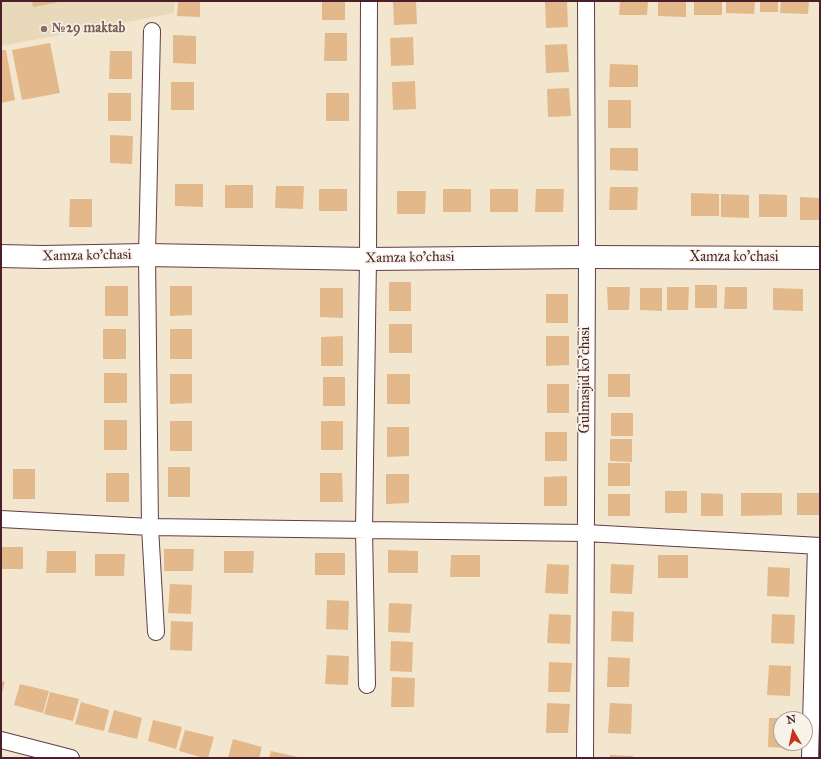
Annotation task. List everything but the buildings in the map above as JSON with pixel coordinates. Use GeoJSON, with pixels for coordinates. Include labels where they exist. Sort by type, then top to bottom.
{"type":"FeatureCollection","features":[{"type":"Feature","properties":{"kind":"street"},"geometry":{"type":"LineString","coordinates":[[367,684],[364,530],[368,259],[369,1]]}},
{"type":"Feature","properties":{"kind":"street","name":"Gulmasjid ko'chasi"},"geometry":{"type":"LineString","coordinates":[[585,758],[587,257],[586,1]]}},
{"type":"Feature","properties":{"kind":"street"},"geometry":{"type":"LineString","coordinates":[[152,31],[147,256],[150,527],[156,632]]}},
{"type":"Feature","properties":{"kind":"street","name":"Xamza ko'chasi"},"geometry":{"type":"LineString","coordinates":[[1,256],[368,259],[587,257],[820,258]]}},
{"type":"Feature","properties":{"kind":"street"},"geometry":{"type":"LineString","coordinates":[[1,518],[150,527],[586,533],[818,546],[810,758]]}},
{"type":"Feature","properties":{"kind":"street"},"geometry":{"type":"LineString","coordinates":[[1,740],[71,758]]}},
{"type":"Feature","properties":{"kind":"shaded area","name":"№29 maktab"},"geometry":{"type":"Polygon","coordinates":[[[1,1],[175,1],[174,13],[1,46],[1,1]]]}},
{"type":"Feature","properties":{"kind":"place","name":"№29 maktab"},"geometry":{"type":"Point","coordinates":[44,29]}}]}
